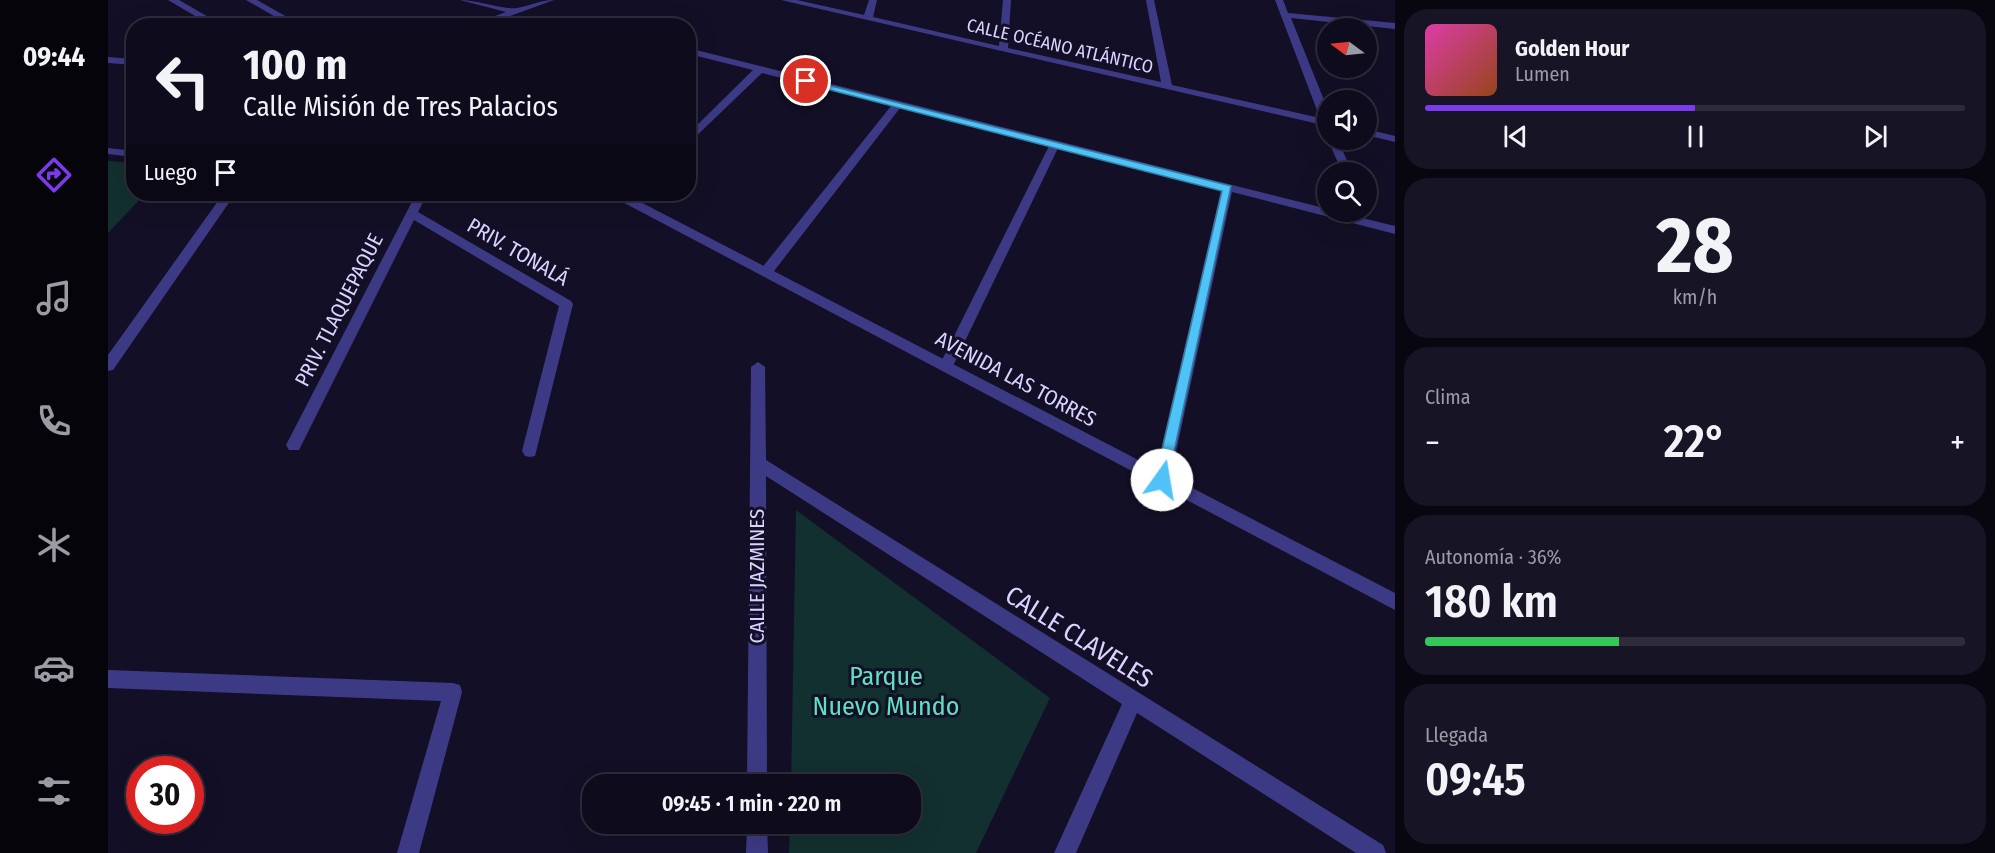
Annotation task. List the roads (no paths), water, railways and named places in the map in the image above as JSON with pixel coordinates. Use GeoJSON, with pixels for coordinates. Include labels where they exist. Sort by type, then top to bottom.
{"type":"FeatureCollection","features":[{"type":"Feature","properties":{"kind":"street"},"geometry":{"type":"LineString","coordinates":[[172,0],[205,18]]}},
{"type":"Feature","properties":{"kind":"street"},"geometry":{"type":"LineString","coordinates":[[250,0],[284,18]]}},
{"type":"Feature","properties":{"kind":"street"},"geometry":{"type":"LineString","coordinates":[[464,0],[517,12]]}},
{"type":"Feature","properties":{"kind":"street"},"geometry":{"type":"LineString","coordinates":[[498,18],[550,0]]}},
{"type":"Feature","properties":{"kind":"street","name":"CALLE OCÉANO ATLÁNTICO"},"geometry":{"type":"LineString","coordinates":[[785,0],[1317,122]]}},
{"type":"Feature","properties":{"kind":"street"},"geometry":{"type":"LineString","coordinates":[[868,19],[873,0]]}},
{"type":"Feature","properties":{"kind":"street"},"geometry":{"type":"LineString","coordinates":[[1003,50],[1007,0]]}},
{"type":"Feature","properties":{"kind":"street"},"geometry":{"type":"LineString","coordinates":[[1150,0],[1167,87]]}},
{"type":"Feature","properties":{"kind":"street"},"geometry":{"type":"LineString","coordinates":[[1279,0],[1317,97]]}},
{"type":"Feature","properties":{"kind":"street"},"geometry":{"type":"LineString","coordinates":[[1286,15],[1395,26]]}},
{"type":"Feature","properties":{"kind":"street"},"geometry":{"type":"LineString","coordinates":[[696,53],[1227,189],[1317,208]]}},
{"type":"Feature","properties":{"kind":"street"},"geometry":{"type":"LineString","coordinates":[[108,60],[126,61]]}},
{"type":"Feature","properties":{"kind":"street"},"geometry":{"type":"LineString","coordinates":[[696,133],[760,69]]}},
{"type":"Feature","properties":{"kind":"street"},"geometry":{"type":"LineString","coordinates":[[766,272],[898,104]]}},
{"type":"Feature","properties":{"kind":"street"},"geometry":{"type":"LineString","coordinates":[[1377,134],[1395,138]]}},
{"type":"Feature","properties":{"kind":"street"},"geometry":{"type":"LineString","coordinates":[[945,366],[1055,144]]}},
{"type":"Feature","properties":{"kind":"street"},"geometry":{"type":"LineString","coordinates":[[108,151],[126,153]]}},
{"type":"Feature","properties":{"kind":"street"},"geometry":{"type":"LineString","coordinates":[[1162,480],[1227,189]]}},
{"type":"Feature","properties":{"kind":"street"},"geometry":{"type":"LineString","coordinates":[[108,366],[224,201]]}},
{"type":"Feature","properties":{"kind":"street","name":"PRIV. TLAQUEPAQUE"},"geometry":{"type":"LineString","coordinates":[[294,445],[417,201]]}},
{"type":"Feature","properties":{"kind":"street","name":"AVENIDA LAS TORRES"},"geometry":{"type":"LineString","coordinates":[[636,201],[766,272],[1395,602]]}},
{"type":"Feature","properties":{"kind":"street","name":"PRIV. TONALÁ"},"geometry":{"type":"LineString","coordinates":[[411,213],[566,304],[530,451]]}},
{"type":"Feature","properties":{"kind":"street"},"geometry":{"type":"LineString","coordinates":[[1375,222],[1395,230]]}},
{"type":"Feature","properties":{"kind":"street","name":"CALLE JAZMINES"},"geometry":{"type":"LineString","coordinates":[[757,774],[758,367]]}},
{"type":"Feature","properties":{"kind":"street","name":"CALLE CLAVELES"},"geometry":{"type":"LineString","coordinates":[[758,462],[1375,853]]}},
{"type":"Feature","properties":{"kind":"street"},"geometry":{"type":"LineString","coordinates":[[108,679],[453,692],[408,853]]}},
{"type":"Feature","properties":{"kind":"street"},"geometry":{"type":"LineString","coordinates":[[1065,853],[1132,701]]}},
{"type":"Feature","properties":{"kind":"street"},"geometry":{"type":"LineString","coordinates":[[757,834],[757,853]]}},
{"type":"Feature","properties":{"kind":"park label","name":"Parque Nuevo Mundo"},"geometry":{"type":"Point","coordinates":[886,691]}}]}
